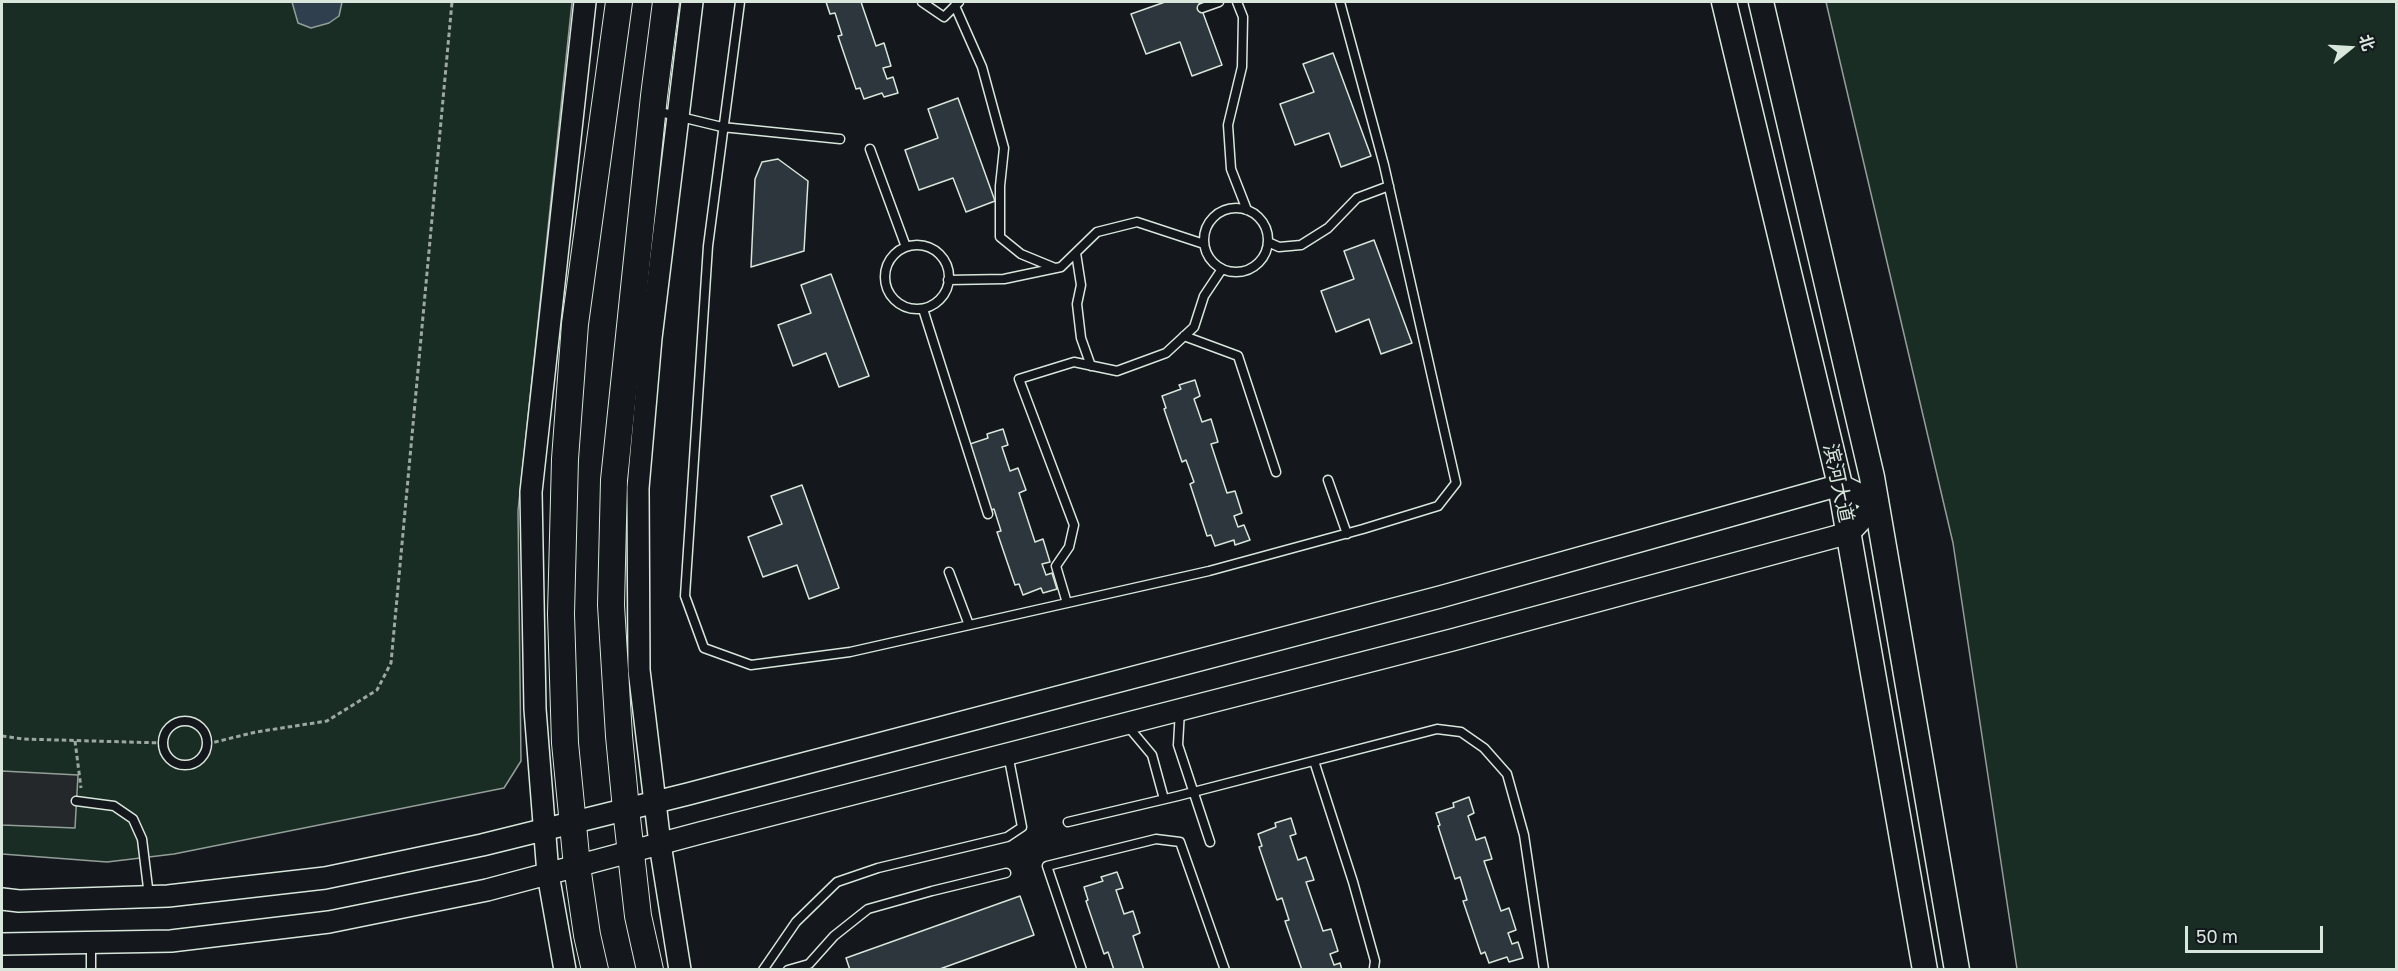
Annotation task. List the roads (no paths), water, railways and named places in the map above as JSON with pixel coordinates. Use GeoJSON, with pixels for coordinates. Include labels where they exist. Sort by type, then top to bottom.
{"type":"FeatureCollection","features":[{"type":"Feature","properties":{"kind":"main road"},"geometry":{"type":"LineString","coordinates":[[595,969],[587,935],[577,866],[565,743],[561,614],[565,459],[575,324],[619,2]]}},
{"type":"Feature","properties":{"kind":"main road"},"geometry":{"type":"LineString","coordinates":[[650,969],[638,916],[630,852],[618,736],[611,605],[614,480],[666,2]]}},
{"type":"Feature","properties":{"kind":"main road","name":"滨河大道"},"geometry":{"type":"LineString","coordinates":[[1724,2],[1840,485],[1925,969]]}},
{"type":"Feature","properties":{"kind":"main road","name":"滨河大道"},"geometry":{"type":"LineString","coordinates":[[1761,2],[1877,503],[1957,969]]}},
{"type":"Feature","properties":{"kind":"street"},"geometry":{"type":"LineString","coordinates":[[565,969],[548,874],[535,709],[531,492],[585,2]]}},
{"type":"Feature","properties":{"kind":"street"},"geometry":{"type":"LineString","coordinates":[[680,969],[660,844],[639,670],[638,488],[651,338],[692,2]]}},
{"type":"Feature","properties":{"kind":"street"},"geometry":{"type":"LineString","coordinates":[[2,899],[19,901],[149,896],[325,878],[544,830],[655,802],[1440,597],[1840,485],[1877,503],[1849,533],[1463,637],[488,890],[329,922],[171,941],[2,944]]}},
{"type":"Feature","properties":{"kind":"lane"},"geometry":{"type":"LineString","coordinates":[[740,2],[708,246],[685,596],[704,648],[751,665],[850,652],[1209,571],[1347,534],[1438,506],[1456,483],[1389,186],[1340,2]]}},
{"type":"Feature","properties":{"kind":"lane"},"geometry":{"type":"LineString","coordinates":[[922,2],[944,17],[957,4],[982,67],[1004,148],[1000,186],[1000,237],[1021,254],[1055,268]]}},
{"type":"Feature","properties":{"kind":"lane"},"geometry":{"type":"LineString","coordinates":[[1202,8],[1219,2]]}},
{"type":"Feature","properties":{"kind":"lane"},"geometry":{"type":"LineString","coordinates":[[1237,2],[1243,17],[1242,67],[1228,125],[1231,169],[1247,210]]}},
{"type":"Feature","properties":{"kind":"lane"},"geometry":{"type":"LineString","coordinates":[[653,111],[722,127],[840,139]]}},
{"type":"Feature","properties":{"kind":"lane"},"geometry":{"type":"LineString","coordinates":[[870,149],[906,247]]}},
{"type":"Feature","properties":{"kind":"lane"},"geometry":{"type":"LineString","coordinates":[[1268,242],[1279,247],[1300,245],[1328,228],[1358,198],[1389,186]]}},
{"type":"Feature","properties":{"kind":"lane"},"geometry":{"type":"LineString","coordinates":[[1236,208],[1256,215],[1268,232],[1268,242],[1266,253],[1252,268],[1232,272],[1214,263],[1204,244],[1209,223],[1216,215],[1236,208]]}},
{"type":"Feature","properties":{"kind":"lane"},"geometry":{"type":"LineString","coordinates":[[948,280],[1004,279],[1061,267],[1097,232],[1137,222],[1204,244]]}},
{"type":"Feature","properties":{"kind":"lane"},"geometry":{"type":"LineString","coordinates":[[916,245],[927,247],[944,260],[948,269],[948,280],[941,298],[933,305],[923,309],[903,306],[894,300],[885,281],[889,260],[896,252],[916,245]]}},
{"type":"Feature","properties":{"kind":"lane"},"geometry":{"type":"LineString","coordinates":[[1076,253],[1081,285],[1077,304],[1081,338],[1091,366]]}},
{"type":"Feature","properties":{"kind":"lane"},"geometry":{"type":"LineString","coordinates":[[1067,603],[1056,566],[1069,547],[1074,525],[1019,379],[1074,362],[1117,371],[1166,353],[1194,327],[1204,296],[1222,269]]}},
{"type":"Feature","properties":{"kind":"lane"},"geometry":{"type":"LineString","coordinates":[[923,309],[988,514]]}},
{"type":"Feature","properties":{"kind":"lane"},"geometry":{"type":"LineString","coordinates":[[1184,336],[1238,356],[1276,472]]}},
{"type":"Feature","properties":{"kind":"lane"},"geometry":{"type":"LineString","coordinates":[[1328,480],[1347,534]]}},
{"type":"Feature","properties":{"kind":"lane"},"geometry":{"type":"LineString","coordinates":[[949,572],[969,625]]}},
{"type":"Feature","properties":{"kind":"lane"},"geometry":{"type":"LineString","coordinates":[[1179,710],[1178,745],[1210,842]]}},
{"type":"Feature","properties":{"kind":"lane"},"geometry":{"type":"LineString","coordinates":[[185,721],[203,730],[207,744],[201,758],[188,765],[173,762],[168,757],[163,743],[164,736],[172,725],[185,721]]}},
{"type":"Feature","properties":{"kind":"lane"},"geometry":{"type":"LineString","coordinates":[[1125,724],[1152,755],[1164,800]]}},
{"type":"Feature","properties":{"kind":"lane"},"geometry":{"type":"LineString","coordinates":[[1068,822],[1164,800],[1437,729],[1461,732],[1484,748],[1507,774],[1524,835],[1544,969]]}},
{"type":"Feature","properties":{"kind":"lane"},"geometry":{"type":"LineString","coordinates":[[763,969],[796,922],[837,882],[878,868],[1007,837],[1022,827],[1008,754]]}},
{"type":"Feature","properties":{"kind":"lane"},"geometry":{"type":"LineString","coordinates":[[1314,761],[1376,961],[1375,969]]}},
{"type":"Feature","properties":{"kind":"lane"},"geometry":{"type":"LineString","coordinates":[[79,802],[114,806],[133,819],[142,839],[149,896]]}},
{"type":"Feature","properties":{"kind":"lane"},"geometry":{"type":"LineString","coordinates":[[1082,969],[1047,866],[1156,838],[1180,842],[1225,969]]}},
{"type":"Feature","properties":{"kind":"lane"},"geometry":{"type":"LineString","coordinates":[[788,969],[809,964],[834,936],[868,909],[1006,873]]}},
{"type":"Feature","properties":{"kind":"lane"},"geometry":{"type":"LineString","coordinates":[[91,943],[91,969]]}},
{"type":"Feature","properties":{"kind":"water"},"geometry":{"type":"Polygon","coordinates":[[[292,2],[342,2],[339,16],[329,23],[311,28],[298,23],[292,2]]]}}]}
